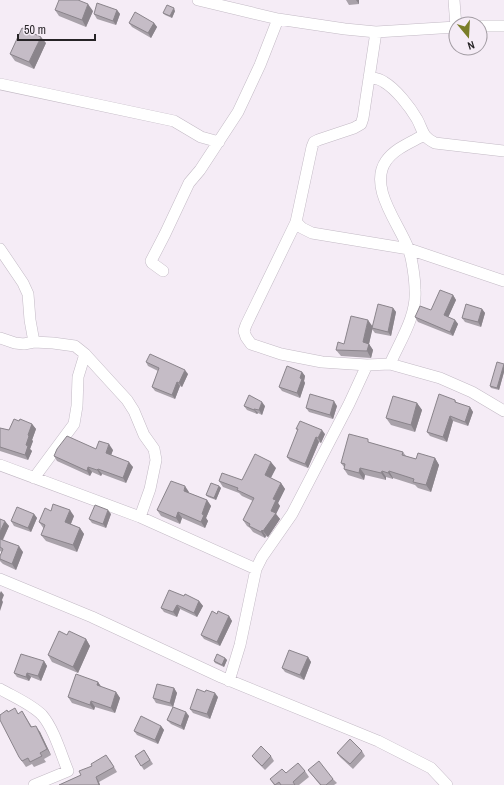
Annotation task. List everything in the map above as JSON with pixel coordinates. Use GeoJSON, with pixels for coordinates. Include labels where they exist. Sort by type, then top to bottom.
{"type":"FeatureCollection","features":[{"type":"Feature","properties":{"kind":"street"},"geometry":{"type":"LineString","coordinates":[[198,0],[278,19],[314,25],[376,32],[448,28]]}},
{"type":"Feature","properties":{"kind":"street"},"geometry":{"type":"LineString","coordinates":[[454,0],[455,16]]}},
{"type":"Feature","properties":{"kind":"street"},"geometry":{"type":"LineString","coordinates":[[163,271],[152,264],[151,261],[189,183],[238,112],[260,65],[278,19]]}},
{"type":"Feature","properties":{"kind":"street"},"geometry":{"type":"LineString","coordinates":[[488,26],[504,26]]}},
{"type":"Feature","properties":{"kind":"street"},"geometry":{"type":"LineString","coordinates":[[376,32],[361,124],[354,128],[314,142],[296,222],[246,325],[244,331],[246,337],[251,344],[281,354],[322,362],[367,365],[390,364],[440,378],[472,392],[504,411]]}},
{"type":"Feature","properties":{"kind":"street"},"geometry":{"type":"LineString","coordinates":[[369,77],[383,81],[393,89],[417,119],[424,135],[429,140],[504,151]]}},
{"type":"Feature","properties":{"kind":"street"},"geometry":{"type":"LineString","coordinates":[[0,84],[174,121],[202,137],[218,142]]}},
{"type":"Feature","properties":{"kind":"street"},"geometry":{"type":"LineString","coordinates":[[390,364],[412,315],[415,303],[415,290],[409,249],[388,209],[381,187],[381,173],[386,161],[396,151],[424,135]]}},
{"type":"Feature","properties":{"kind":"street"},"geometry":{"type":"LineString","coordinates":[[296,222],[302,228],[312,233],[409,249],[504,281]]}},
{"type":"Feature","properties":{"kind":"street"},"geometry":{"type":"LineString","coordinates":[[0,249],[23,283],[28,294],[30,320],[34,342]]}},
{"type":"Feature","properties":{"kind":"street"},"geometry":{"type":"LineString","coordinates":[[0,338],[15,343],[24,344],[34,342],[75,346],[85,354],[127,400],[134,411],[144,435],[154,449],[156,460],[154,473],[140,516]]}},
{"type":"Feature","properties":{"kind":"street"},"geometry":{"type":"LineString","coordinates":[[34,478],[74,424],[77,406],[78,377],[85,354]]}},
{"type":"Feature","properties":{"kind":"street"},"geometry":{"type":"LineString","coordinates":[[229,681],[240,645],[256,569],[262,557],[292,514],[349,404],[367,365]]}},
{"type":"Feature","properties":{"kind":"street"},"geometry":{"type":"LineString","coordinates":[[0,465],[140,516],[256,569]]}},
{"type":"Feature","properties":{"kind":"street"},"geometry":{"type":"LineString","coordinates":[[0,579],[92,617],[229,681],[378,740],[431,768],[447,785]]}},
{"type":"Feature","properties":{"kind":"street"},"geometry":{"type":"LineString","coordinates":[[0,689],[24,702],[41,714],[48,724],[68,771],[34,785]]}},
{"type":"Feature","properties":{"kind":"building"},"geometry":{"type":"Polygon","coordinates":[[[59,0],[78,0],[88,4],[82,20],[55,10],[59,0]]]}},
{"type":"Feature","properties":{"kind":"building"},"geometry":{"type":"Polygon","coordinates":[[[97,3],[117,10],[113,21],[94,14],[97,3]]]}},
{"type":"Feature","properties":{"kind":"building"},"geometry":{"type":"Polygon","coordinates":[[[167,5],[174,8],[170,16],[163,13],[167,5]]]}},
{"type":"Feature","properties":{"kind":"building"},"geometry":{"type":"Polygon","coordinates":[[[135,12],[154,23],[148,33],[129,23],[135,12]]]}},
{"type":"Feature","properties":{"kind":"building"},"geometry":{"type":"Polygon","coordinates":[[[22,28],[41,37],[29,62],[10,54],[22,28]]]}},
{"type":"Feature","properties":{"kind":"building"},"geometry":{"type":"Polygon","coordinates":[[[440,290],[453,295],[444,315],[455,320],[450,332],[415,317],[420,306],[431,310],[440,290]]]}},
{"type":"Feature","properties":{"kind":"building"},"geometry":{"type":"Polygon","coordinates":[[[378,304],[393,308],[388,332],[372,328],[378,304]]]}},
{"type":"Feature","properties":{"kind":"building"},"geometry":{"type":"Polygon","coordinates":[[[466,304],[482,309],[478,322],[462,318],[466,304]]]}},
{"type":"Feature","properties":{"kind":"building"},"geometry":{"type":"Polygon","coordinates":[[[351,316],[368,320],[363,342],[369,344],[367,351],[336,350],[338,342],[344,344],[351,316]]]}},
{"type":"Feature","properties":{"kind":"building"},"geometry":{"type":"Polygon","coordinates":[[[150,354],[185,370],[179,383],[177,382],[172,395],[152,387],[159,368],[146,362],[150,354]]]}},
{"type":"Feature","properties":{"kind":"building"},"geometry":{"type":"Polygon","coordinates":[[[497,362],[504,364],[497,388],[490,386],[497,362]]]}},
{"type":"Feature","properties":{"kind":"building"},"geometry":{"type":"Polygon","coordinates":[[[287,366],[302,372],[300,378],[302,379],[297,393],[279,387],[287,366]]]}},
{"type":"Feature","properties":{"kind":"building"},"geometry":{"type":"Polygon","coordinates":[[[310,394],[334,401],[330,415],[306,408],[310,394]]]}},
{"type":"Feature","properties":{"kind":"building"},"geometry":{"type":"Polygon","coordinates":[[[439,394],[470,407],[465,422],[450,416],[443,437],[427,432],[439,394]]]}},
{"type":"Feature","properties":{"kind":"building"},"geometry":{"type":"Polygon","coordinates":[[[249,395],[262,402],[259,410],[254,410],[244,406],[249,395]]]}},
{"type":"Feature","properties":{"kind":"building"},"geometry":{"type":"Polygon","coordinates":[[[393,396],[417,403],[411,425],[386,418],[393,396]]]}},
{"type":"Feature","properties":{"kind":"building"},"geometry":{"type":"Polygon","coordinates":[[[14,419],[19,421],[20,419],[32,424],[28,435],[26,445],[28,446],[25,455],[0,447],[0,428],[9,430],[14,419]]]}},
{"type":"Feature","properties":{"kind":"building"},"geometry":{"type":"Polygon","coordinates":[[[300,421],[322,430],[318,438],[316,437],[305,464],[287,457],[300,421]]]}},
{"type":"Feature","properties":{"kind":"building"},"geometry":{"type":"Polygon","coordinates":[[[349,434],[368,439],[368,442],[403,452],[402,455],[416,459],[418,453],[435,458],[426,485],[413,482],[414,479],[389,471],[388,473],[382,471],[381,473],[360,468],[359,473],[344,469],[345,464],[341,463],[349,434]]]}},
{"type":"Feature","properties":{"kind":"building"},"geometry":{"type":"Polygon","coordinates":[[[67,436],[96,449],[99,441],[109,444],[106,453],[129,462],[123,478],[88,467],[87,471],[54,456],[57,449],[67,436]]]}},
{"type":"Feature","properties":{"kind":"building"},"geometry":{"type":"Polygon","coordinates":[[[255,454],[271,462],[265,475],[281,483],[273,499],[276,500],[271,511],[276,513],[261,532],[249,526],[250,524],[243,520],[254,498],[237,490],[238,488],[219,481],[222,473],[242,480],[255,454]]]}},
{"type":"Feature","properties":{"kind":"building"},"geometry":{"type":"Polygon","coordinates":[[[171,481],[185,486],[184,491],[207,500],[201,522],[178,512],[176,518],[157,510],[171,481]]]}},
{"type":"Feature","properties":{"kind":"building"},"geometry":{"type":"Polygon","coordinates":[[[211,483],[219,486],[214,498],[206,495],[211,483]]]}},
{"type":"Feature","properties":{"kind":"building"},"geometry":{"type":"Polygon","coordinates":[[[53,504],[70,510],[65,522],[80,528],[73,545],[41,535],[45,525],[39,522],[45,508],[51,511],[53,504]]]}},
{"type":"Feature","properties":{"kind":"building"},"geometry":{"type":"Polygon","coordinates":[[[95,505],[108,510],[103,524],[89,519],[95,505]]]}},
{"type":"Feature","properties":{"kind":"building"},"geometry":{"type":"Polygon","coordinates":[[[17,507],[34,514],[28,528],[11,521],[17,507]]]}},
{"type":"Feature","properties":{"kind":"building"},"geometry":{"type":"Polygon","coordinates":[[[0,519],[5,521],[0,532],[0,519]]]}},
{"type":"Feature","properties":{"kind":"building"},"geometry":{"type":"Polygon","coordinates":[[[0,539],[19,546],[12,564],[0,559],[3,549],[0,547],[0,539]]]}},
{"type":"Feature","properties":{"kind":"building"},"geometry":{"type":"Polygon","coordinates":[[[169,590],[184,596],[185,594],[199,601],[194,613],[177,605],[173,612],[161,608],[169,590]]]}},
{"type":"Feature","properties":{"kind":"building"},"geometry":{"type":"Polygon","coordinates":[[[212,611],[217,614],[218,611],[229,616],[217,642],[201,635],[212,611]]]}},
{"type":"Feature","properties":{"kind":"building"},"geometry":{"type":"Polygon","coordinates":[[[59,631],[67,635],[69,631],[86,639],[73,667],[48,655],[59,631]]]}},
{"type":"Feature","properties":{"kind":"building"},"geometry":{"type":"Polygon","coordinates":[[[289,650],[308,657],[300,675],[282,668],[289,650]]]}},
{"type":"Feature","properties":{"kind":"building"},"geometry":{"type":"Polygon","coordinates":[[[21,654],[44,661],[38,676],[27,673],[26,677],[14,673],[21,654]]]}},
{"type":"Feature","properties":{"kind":"building"},"geometry":{"type":"Polygon","coordinates":[[[217,654],[225,658],[222,665],[214,661],[217,654]]]}},
{"type":"Feature","properties":{"kind":"building"},"geometry":{"type":"Polygon","coordinates":[[[76,674],[98,682],[97,685],[116,692],[111,708],[91,701],[90,705],[68,697],[76,674]]]}},
{"type":"Feature","properties":{"kind":"building"},"geometry":{"type":"Polygon","coordinates":[[[157,684],[174,688],[170,703],[153,698],[157,684]]]}},
{"type":"Feature","properties":{"kind":"building"},"geometry":{"type":"Polygon","coordinates":[[[197,689],[215,693],[207,714],[190,709],[197,689]]]}},
{"type":"Feature","properties":{"kind":"building"},"geometry":{"type":"Polygon","coordinates":[[[173,707],[186,712],[181,726],[167,720],[173,707]]]}},
{"type":"Feature","properties":{"kind":"building"},"geometry":{"type":"Polygon","coordinates":[[[15,708],[18,714],[22,711],[31,727],[36,726],[47,749],[40,753],[42,756],[30,762],[28,758],[22,761],[19,757],[0,720],[0,715],[7,710],[8,712],[15,708]]]}},
{"type":"Feature","properties":{"kind":"building"},"geometry":{"type":"Polygon","coordinates":[[[141,716],[161,726],[155,740],[134,731],[141,716]]]}},
{"type":"Feature","properties":{"kind":"building"},"geometry":{"type":"Polygon","coordinates":[[[350,739],[362,751],[350,764],[337,753],[350,739]]]}},
{"type":"Feature","properties":{"kind":"building"},"geometry":{"type":"Polygon","coordinates":[[[261,746],[271,756],[262,766],[252,756],[261,746]]]}},
{"type":"Feature","properties":{"kind":"building"},"geometry":{"type":"Polygon","coordinates":[[[144,750],[150,760],[141,766],[135,756],[144,750]]]}},
{"type":"Feature","properties":{"kind":"building"},"geometry":{"type":"Polygon","coordinates":[[[106,755],[114,767],[96,777],[99,785],[59,785],[81,775],[79,771],[92,766],[91,764],[106,755]]]}},
{"type":"Feature","properties":{"kind":"building"},"geometry":{"type":"Polygon","coordinates":[[[319,761],[333,779],[326,785],[321,785],[308,770],[319,761]]]}},
{"type":"Feature","properties":{"kind":"building"},"geometry":{"type":"Polygon","coordinates":[[[298,763],[305,771],[293,782],[295,785],[281,785],[279,782],[275,785],[270,779],[282,769],[286,773],[298,763]]]}}]}
